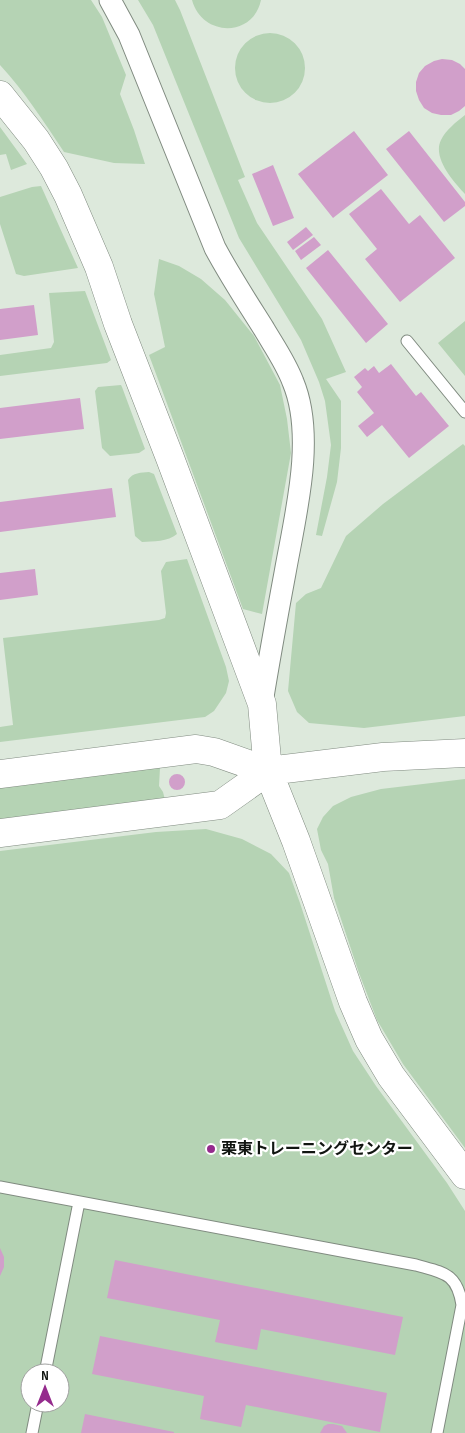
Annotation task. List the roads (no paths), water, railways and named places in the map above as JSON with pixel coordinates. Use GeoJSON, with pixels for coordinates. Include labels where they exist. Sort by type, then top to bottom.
{"type":"FeatureCollection","features":[{"type":"Feature","properties":{"kind":"street"},"geometry":{"type":"LineString","coordinates":[[110,0],[129,35],[215,248],[228,273],[279,354],[293,382],[299,400],[304,438],[303,459],[296,514],[262,704]]}},
{"type":"Feature","properties":{"kind":"street"},"geometry":{"type":"LineString","coordinates":[[0,95],[36,140],[54,168],[84,230],[99,267],[118,324],[204,546],[262,704],[268,771],[296,841],[353,1002],[369,1039],[391,1076],[465,1176]]}},
{"type":"Feature","properties":{"kind":"street"},"geometry":{"type":"LineString","coordinates":[[0,774],[196,749],[214,752],[268,771],[383,757],[465,753]]}},
{"type":"Feature","properties":{"kind":"street"},"geometry":{"type":"LineString","coordinates":[[0,833],[220,806],[268,771]]}},
{"type":"Feature","properties":{"kind":"lane"},"geometry":{"type":"LineString","coordinates":[[407,341],[465,412]]}},
{"type":"Feature","properties":{"kind":"lane"},"geometry":{"type":"LineString","coordinates":[[0,1187],[416,1265],[440,1272],[452,1279],[459,1290],[462,1304],[437,1433]]}},
{"type":"Feature","properties":{"kind":"lane"},"geometry":{"type":"LineString","coordinates":[[46,1363],[79,1202]]}},
{"type":"Feature","properties":{"kind":"lane"},"geometry":{"type":"LineString","coordinates":[[32,1433],[36,1413]]}},
{"type":"Feature","properties":{"kind":"place","name":"栗東トレーニングセンター"},"geometry":{"type":"Point","coordinates":[211,1149]}}]}
